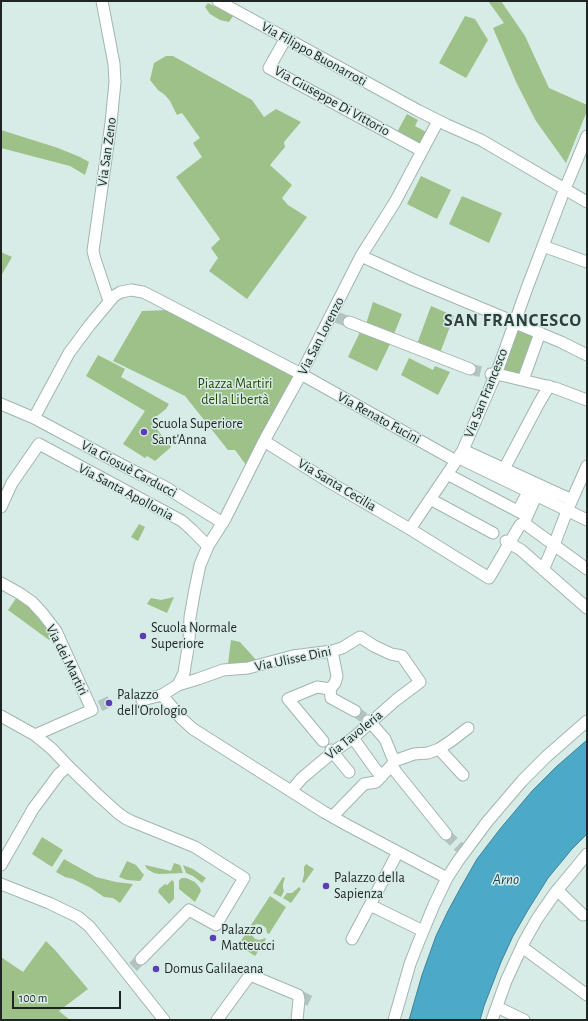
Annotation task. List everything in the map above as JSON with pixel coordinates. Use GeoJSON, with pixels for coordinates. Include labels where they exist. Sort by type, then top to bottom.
{"type":"FeatureCollection","features":[{"type":"Feature","properties":{"kind":"street","name":"Via San Zeno"},"geometry":{"type":"LineString","coordinates":[[102,1],[114,64],[115,82],[94,251],[95,259],[109,301]]}},
{"type":"Feature","properties":{"kind":"street","name":"Via Filippo Buonarroti"},"geometry":{"type":"LineString","coordinates":[[218,1],[438,121],[480,140],[565,188]]}},
{"type":"Feature","properties":{"kind":"street","name":"Via Giuseppe Di Vittorio"},"geometry":{"type":"LineString","coordinates":[[286,38],[269,68],[422,151]]}},
{"type":"Feature","properties":{"kind":"street","name":"Via San Lorenzo"},"geometry":{"type":"LineString","coordinates":[[178,685],[184,673],[194,592],[200,565],[207,549],[223,523],[264,441],[334,316],[362,256],[395,202],[438,121]]}},
{"type":"Feature","properties":{"kind":"street","name":"Via San Francesco"},"geometry":{"type":"LineString","coordinates":[[410,529],[459,456],[515,322],[526,288],[587,136]]}},
{"type":"Feature","properties":{"kind":"street"},"geometry":{"type":"LineString","coordinates":[[565,188],[587,202]]}},
{"type":"Feature","properties":{"kind":"street"},"geometry":{"type":"LineString","coordinates":[[543,246],[587,262]]}},
{"type":"Feature","properties":{"kind":"street"},"geometry":{"type":"LineString","coordinates":[[362,256],[416,281],[512,320],[587,355]]}},
{"type":"Feature","properties":{"kind":"street"},"geometry":{"type":"LineString","coordinates":[[34,418],[69,353],[109,301],[117,294],[128,290],[143,292],[301,374]]}},
{"type":"Feature","properties":{"kind":"street"},"geometry":{"type":"LineString","coordinates":[[350,322],[470,369]]}},
{"type":"Feature","properties":{"kind":"street"},"geometry":{"type":"LineString","coordinates":[[523,380],[540,333]]}},
{"type":"Feature","properties":{"kind":"street","name":"Via Renato Fucini"},"geometry":{"type":"LineString","coordinates":[[301,374],[459,456]]}},
{"type":"Feature","properties":{"kind":"street"},"geometry":{"type":"LineString","coordinates":[[493,374],[549,386],[587,400]]}},
{"type":"Feature","properties":{"kind":"street"},"geometry":{"type":"LineString","coordinates":[[504,469],[549,386]]}},
{"type":"Feature","properties":{"kind":"street","name":"Via Giosuè Carducci"},"geometry":{"type":"LineString","coordinates":[[1,404],[34,418],[122,466],[165,487],[223,523]]}},
{"type":"Feature","properties":{"kind":"street","name":"Via Santa Cecilia"},"geometry":{"type":"LineString","coordinates":[[264,441],[489,578],[508,542]]}},
{"type":"Feature","properties":{"kind":"street","name":"Via Santa Apollonia"},"geometry":{"type":"LineString","coordinates":[[1,507],[15,478],[39,444],[182,522],[192,530],[207,549]]}},
{"type":"Feature","properties":{"kind":"street"},"geometry":{"type":"LineString","coordinates":[[459,456],[504,469],[572,500]]}},
{"type":"Feature","properties":{"kind":"street"},"geometry":{"type":"LineString","coordinates":[[459,456],[532,494],[587,520]]}},
{"type":"Feature","properties":{"kind":"street"},"geometry":{"type":"LineString","coordinates":[[543,570],[587,466]]}},
{"type":"Feature","properties":{"kind":"street"},"geometry":{"type":"LineString","coordinates":[[447,474],[523,517],[554,545],[587,568]]}},
{"type":"Feature","properties":{"kind":"street"},"geometry":{"type":"LineString","coordinates":[[532,494],[520,525],[508,542],[521,550],[587,608]]}},
{"type":"Feature","properties":{"kind":"street"},"geometry":{"type":"LineString","coordinates":[[430,499],[493,533]]}},
{"type":"Feature","properties":{"kind":"street","name":"Via dei Martiri"},"geometry":{"type":"LineString","coordinates":[[1,584],[19,593],[32,602],[44,614],[56,631],[92,710],[35,734]]}},
{"type":"Feature","properties":{"kind":"street","name":"Via Ulisse Dini"},"geometry":{"type":"LineString","coordinates":[[142,700],[162,695],[178,685],[223,670],[248,668],[293,656],[332,651],[342,648],[360,637],[391,654],[402,656],[420,682]]}},
{"type":"Feature","properties":{"kind":"street"},"geometry":{"type":"LineString","coordinates":[[331,694],[337,676],[332,651]]}},
{"type":"Feature","properties":{"kind":"street","name":"Via Tavoleria"},"geometry":{"type":"LineString","coordinates":[[290,790],[332,751],[354,738],[370,722],[420,682]]}},
{"type":"Feature","properties":{"kind":"street"},"geometry":{"type":"LineString","coordinates":[[323,741],[288,698],[317,687],[331,694],[355,712]]}},
{"type":"Feature","properties":{"kind":"street"},"geometry":{"type":"LineString","coordinates":[[162,695],[182,719],[193,729],[333,816],[448,878]]}},
{"type":"Feature","properties":{"kind":"street"},"geometry":{"type":"LineString","coordinates":[[1,716],[35,734],[97,794],[125,818],[195,847],[244,878],[216,925],[189,910],[133,966]]}},
{"type":"Feature","properties":{"kind":"street"},"geometry":{"type":"LineString","coordinates":[[370,722],[385,739],[396,772],[431,807],[446,834]]}},
{"type":"Feature","properties":{"kind":"street"},"geometry":{"type":"LineString","coordinates":[[394,1020],[406,976],[419,941],[432,909],[462,850],[522,781],[547,756],[585,726]]}},
{"type":"Feature","properties":{"kind":"street"},"geometry":{"type":"LineString","coordinates":[[333,816],[364,784],[376,782],[393,763],[414,754],[428,753],[439,749],[468,728]]}},
{"type":"Feature","properties":{"kind":"street"},"geometry":{"type":"LineString","coordinates":[[354,738],[376,770],[382,776]]}},
{"type":"Feature","properties":{"kind":"street"},"geometry":{"type":"LineString","coordinates":[[439,749],[462,775]]}},
{"type":"Feature","properties":{"kind":"street"},"geometry":{"type":"LineString","coordinates":[[332,751],[349,772]]}},
{"type":"Feature","properties":{"kind":"street"},"geometry":{"type":"LineString","coordinates":[[1,865],[5,847],[58,774],[68,766]]}},
{"type":"Feature","properties":{"kind":"street"},"geometry":{"type":"LineString","coordinates":[[352,939],[398,852]]}},
{"type":"Feature","properties":{"kind":"street"},"geometry":{"type":"LineString","coordinates":[[492,1020],[522,947],[537,919],[557,890],[587,854]]}},
{"type":"Feature","properties":{"kind":"street"},"geometry":{"type":"LineString","coordinates":[[1,884],[35,896],[78,917],[89,926],[133,966],[163,1019]]}},
{"type":"Feature","properties":{"kind":"street"},"geometry":{"type":"LineString","coordinates":[[557,890],[584,912]]}},
{"type":"Feature","properties":{"kind":"street"},"geometry":{"type":"LineString","coordinates":[[370,905],[417,928]]}},
{"type":"Feature","properties":{"kind":"street"},"geometry":{"type":"LineString","coordinates":[[522,947],[587,995]]}},
{"type":"Feature","properties":{"kind":"street"},"geometry":{"type":"LineString","coordinates":[[216,1020],[250,976],[299,996],[297,1020]]}},
{"type":"Feature","properties":{"kind":"street"},"geometry":{"type":"LineString","coordinates":[[497,1006],[524,1020]]}},
{"type":"Feature","properties":{"kind":"green space"},"geometry":{"type":"Polygon","coordinates":[[[488,1],[501,1],[525,36],[549,88],[587,105],[587,111],[566,163],[536,121],[517,84],[493,28],[504,23],[488,1]]]}},
{"type":"Feature","properties":{"kind":"green space"},"geometry":{"type":"Polygon","coordinates":[[[208,3],[233,16],[229,22],[220,20],[210,14],[205,7],[208,3]]]}},
{"type":"Feature","properties":{"kind":"green space"},"geometry":{"type":"Polygon","coordinates":[[[465,16],[475,19],[488,40],[466,78],[439,63],[465,16]]]}},
{"type":"Feature","properties":{"kind":"green space"},"geometry":{"type":"Polygon","coordinates":[[[166,56],[173,56],[252,100],[264,117],[276,109],[301,122],[284,142],[285,147],[270,165],[292,185],[282,198],[288,205],[307,217],[247,299],[209,271],[218,258],[211,248],[220,239],[176,177],[202,157],[193,143],[200,138],[182,113],[177,115],[170,101],[150,80],[154,63],[166,56]]]}},
{"type":"Feature","properties":{"kind":"green space"},"geometry":{"type":"Polygon","coordinates":[[[407,114],[418,120],[415,126],[426,132],[419,146],[396,134],[407,114]]]}},
{"type":"Feature","properties":{"kind":"green space"},"geometry":{"type":"Polygon","coordinates":[[[1,130],[58,148],[80,157],[89,162],[85,175],[70,166],[1,148],[1,130]]]}},
{"type":"Feature","properties":{"kind":"green space"},"geometry":{"type":"Polygon","coordinates":[[[421,176],[451,190],[437,219],[407,204],[421,176]]]}},
{"type":"Feature","properties":{"kind":"green space"},"geometry":{"type":"Polygon","coordinates":[[[462,196],[502,213],[489,243],[449,224],[462,196]]]}},
{"type":"Feature","properties":{"kind":"green space"},"geometry":{"type":"Polygon","coordinates":[[[1,252],[12,257],[1,276],[1,252]]]}},
{"type":"Feature","properties":{"kind":"green space"},"geometry":{"type":"Polygon","coordinates":[[[373,302],[402,314],[394,334],[366,324],[373,302]]]}},
{"type":"Feature","properties":{"kind":"green space"},"geometry":{"type":"Polygon","coordinates":[[[431,306],[454,316],[440,353],[417,344],[431,306]]]}},
{"type":"Feature","properties":{"kind":"green space","name":"Piazza Martiri della Libertà"},"geometry":{"type":"Polygon","coordinates":[[[168,310],[294,375],[246,465],[235,450],[228,450],[185,396],[113,361],[142,311],[168,310]]]}},
{"type":"Feature","properties":{"kind":"green space"},"geometry":{"type":"Polygon","coordinates":[[[515,323],[540,333],[523,380],[501,375],[515,323]]]}},
{"type":"Feature","properties":{"kind":"green space"},"geometry":{"type":"Polygon","coordinates":[[[361,330],[391,342],[377,371],[348,357],[361,330]]]}},
{"type":"Feature","properties":{"kind":"green space"},"geometry":{"type":"Polygon","coordinates":[[[98,355],[125,369],[121,377],[169,404],[166,409],[155,416],[152,423],[171,447],[155,461],[147,456],[145,458],[123,444],[145,411],[86,376],[98,355]]]}},
{"type":"Feature","properties":{"kind":"green space"},"geometry":{"type":"Polygon","coordinates":[[[409,358],[433,370],[435,366],[450,372],[438,395],[401,375],[409,358]]]}},
{"type":"Feature","properties":{"kind":"green space"},"geometry":{"type":"Polygon","coordinates":[[[139,524],[145,527],[138,541],[131,537],[139,524]]]}},
{"type":"Feature","properties":{"kind":"green space"},"geometry":{"type":"Polygon","coordinates":[[[17,597],[35,611],[52,635],[49,640],[8,610],[17,597]]]}},
{"type":"Feature","properties":{"kind":"green space"},"geometry":{"type":"Polygon","coordinates":[[[174,597],[167,613],[147,604],[151,598],[161,600],[174,597]]]}},
{"type":"Feature","properties":{"kind":"green space"},"geometry":{"type":"Polygon","coordinates":[[[231,640],[240,642],[258,662],[228,664],[231,640]]]}},
{"type":"Feature","properties":{"kind":"green space"},"geometry":{"type":"Polygon","coordinates":[[[42,837],[63,850],[52,867],[32,854],[42,837]]]}},
{"type":"Feature","properties":{"kind":"green space"},"geometry":{"type":"Polygon","coordinates":[[[64,859],[96,877],[133,884],[120,903],[113,898],[104,897],[91,888],[56,872],[64,859]]]}},
{"type":"Feature","properties":{"kind":"green space"},"geometry":{"type":"Polygon","coordinates":[[[127,861],[136,865],[144,875],[140,881],[127,880],[119,877],[127,861]]]}},
{"type":"Feature","properties":{"kind":"green space"},"geometry":{"type":"Polygon","coordinates":[[[174,863],[180,865],[183,873],[154,873],[147,869],[145,865],[171,871],[174,863]]]}},
{"type":"Feature","properties":{"kind":"green space"},"geometry":{"type":"Polygon","coordinates":[[[306,864],[314,869],[304,883],[302,882],[304,867],[306,864]]]}},
{"type":"Feature","properties":{"kind":"green space"},"geometry":{"type":"Polygon","coordinates":[[[183,865],[193,869],[206,878],[202,883],[186,873],[183,865]]]}},
{"type":"Feature","properties":{"kind":"green space"},"geometry":{"type":"Polygon","coordinates":[[[283,877],[285,878],[283,884],[284,891],[281,897],[273,893],[283,877]]]}},
{"type":"Feature","properties":{"kind":"green space"},"geometry":{"type":"Polygon","coordinates":[[[182,878],[195,882],[200,888],[201,891],[195,902],[179,889],[179,880],[182,878]]]}},
{"type":"Feature","properties":{"kind":"green space"},"geometry":{"type":"Polygon","coordinates":[[[172,880],[174,882],[174,899],[169,904],[158,892],[159,889],[165,884],[167,885],[172,880]]]}},
{"type":"Feature","properties":{"kind":"green space"},"geometry":{"type":"Polygon","coordinates":[[[299,887],[301,889],[291,903],[283,898],[287,893],[292,893],[299,887]]]}},
{"type":"Feature","properties":{"kind":"green space"},"geometry":{"type":"Polygon","coordinates":[[[270,896],[286,907],[269,934],[267,933],[266,928],[262,925],[251,925],[270,896]]]}},
{"type":"Feature","properties":{"kind":"green space"},"geometry":{"type":"Polygon","coordinates":[[[249,929],[251,930],[255,939],[266,939],[255,956],[238,945],[249,929]]]}},
{"type":"Feature","properties":{"kind":"green space"},"geometry":{"type":"Polygon","coordinates":[[[46,941],[88,989],[59,1011],[70,1020],[1,1020],[1,957],[23,972],[46,941]]]}},
{"type":"Feature","properties":{"kind":"water","name":"Arno"},"geometry":{"type":"Polygon","coordinates":[[[587,740],[587,834],[572,849],[548,878],[513,936],[501,962],[480,1020],[409,1020],[422,975],[436,936],[477,859],[532,791],[556,767],[587,740]]]}},
{"type":"Feature","properties":{"kind":"tunnel"},"geometry":{"type":"LineString","coordinates":[[336,317],[349,322]]}},
{"type":"Feature","properties":{"kind":"tunnel"},"geometry":{"type":"LineString","coordinates":[[470,369],[491,374]]}},
{"type":"Feature","properties":{"kind":"tunnel"},"geometry":{"type":"LineString","coordinates":[[100,706],[115,699]]}},
{"type":"Feature","properties":{"kind":"tunnel"},"geometry":{"type":"LineString","coordinates":[[355,711],[368,721]]}},
{"type":"Feature","properties":{"kind":"tunnel"},"geometry":{"type":"LineString","coordinates":[[446,834],[460,848]]}},
{"type":"Feature","properties":{"kind":"tunnel"},"geometry":{"type":"LineString","coordinates":[[133,967],[141,959]]}},
{"type":"Feature","properties":{"kind":"tunnel"},"geometry":{"type":"LineString","coordinates":[[300,996],[312,1002]]}},
{"type":"Feature","properties":{"kind":"place","name":"Scuola Superiore Sant'Anna"},"geometry":{"type":"Point","coordinates":[144,432]}},
{"type":"Feature","properties":{"kind":"place","name":"Scuola Normale Superiore"},"geometry":{"type":"Point","coordinates":[143,636]}},
{"type":"Feature","properties":{"kind":"place","name":"Palazzo dell'Orologio"},"geometry":{"type":"Point","coordinates":[109,703]}},
{"type":"Feature","properties":{"kind":"place","name":"Palazzo della Sapienza"},"geometry":{"type":"Point","coordinates":[326,886]}},
{"type":"Feature","properties":{"kind":"place","name":"Palazzo Matteucci"},"geometry":{"type":"Point","coordinates":[213,938]}},
{"type":"Feature","properties":{"kind":"place","name":"Domus Galilaeana"},"geometry":{"type":"Point","coordinates":[156,969]}},
{"type":"Feature","properties":{"kind":"district","name":"SAN FRANCESCO"},"geometry":{"type":"Point","coordinates":[513,321]}}]}
